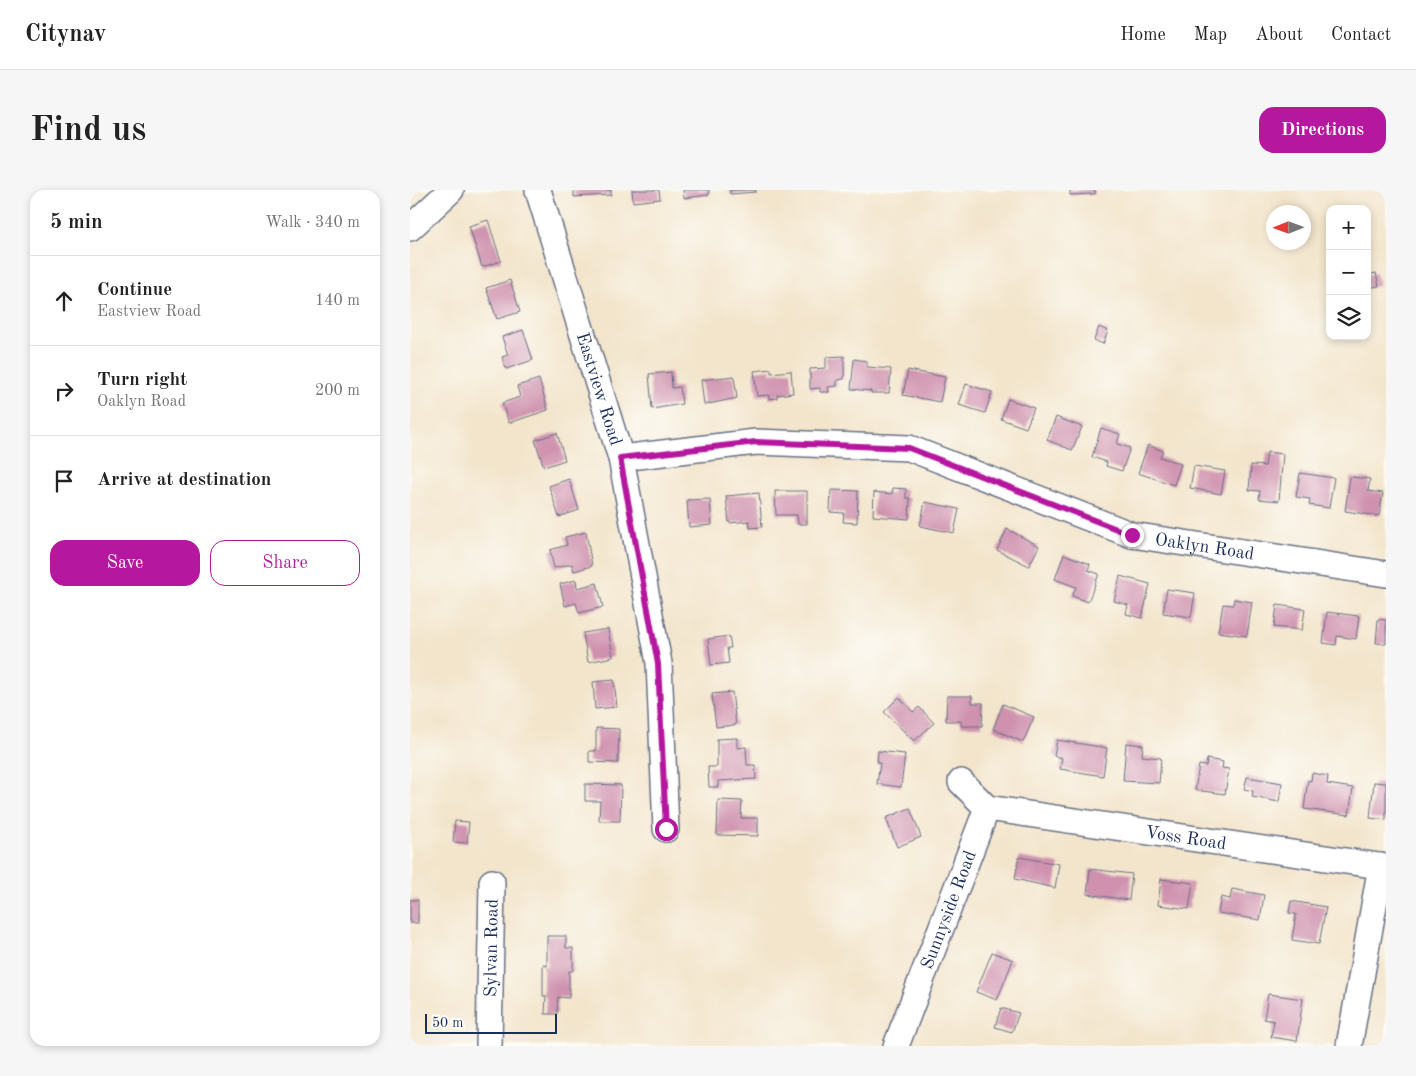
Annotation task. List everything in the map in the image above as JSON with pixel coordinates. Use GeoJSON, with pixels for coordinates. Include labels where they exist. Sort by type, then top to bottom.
{"type":"FeatureCollection","features":[{"type":"Feature","properties":{"kind":"street"},"geometry":{"type":"LineString","coordinates":[[410,228],[451,190]]}},
{"type":"Feature","properties":{"kind":"street","name":"Eastview Road"},"geometry":{"type":"LineString","coordinates":[[538,190],[620,458],[658,664],[666,829]]}},
{"type":"Feature","properties":{"kind":"street","name":"Oaklyn Road"},"geometry":{"type":"LineString","coordinates":[[620,458],[756,442],[909,448],[1132,535],[1386,574]]}},
{"type":"Feature","properties":{"kind":"street"},"geometry":{"type":"LineString","coordinates":[[961,782],[987,808]]}},
{"type":"Feature","properties":{"kind":"street","name":"Voss Road"},"geometry":{"type":"LineString","coordinates":[[987,808],[1384,866]]}},
{"type":"Feature","properties":{"kind":"street","name":"Sunnyside Road"},"geometry":{"type":"LineString","coordinates":[[896,1046],[987,808]]}},
{"type":"Feature","properties":{"kind":"street"},"geometry":{"type":"LineString","coordinates":[[1348,1046],[1384,866]]}},
{"type":"Feature","properties":{"kind":"street","name":"Sylvan Road"},"geometry":{"type":"LineString","coordinates":[[489,1046],[492,882]]}},
{"type":"Feature","properties":{"kind":"building"},"geometry":{"type":"Polygon","coordinates":[[[574,190],[611,190],[611,195],[574,197],[574,190]]]}},
{"type":"Feature","properties":{"kind":"building"},"geometry":{"type":"Polygon","coordinates":[[[632,190],[659,190],[660,199],[633,202],[632,190]]]}},
{"type":"Feature","properties":{"kind":"building"},"geometry":{"type":"Polygon","coordinates":[[[683,190],[709,190],[709,195],[684,198],[683,190]]]}},
{"type":"Feature","properties":{"kind":"building"},"geometry":{"type":"Polygon","coordinates":[[[730,190],[756,190],[756,192],[730,194],[730,190]]]}},
{"type":"Feature","properties":{"kind":"building"},"geometry":{"type":"Polygon","coordinates":[[[1070,190],[1095,190],[1095,194],[1070,195],[1070,190]]]}},
{"type":"Feature","properties":{"kind":"building"},"geometry":{"type":"Polygon","coordinates":[[[488,220],[501,261],[482,267],[469,226],[488,220]]]}},
{"type":"Feature","properties":{"kind":"building"},"geometry":{"type":"Polygon","coordinates":[[[1376,273],[1379,286],[1371,287],[1371,274],[1376,273]]]}},
{"type":"Feature","properties":{"kind":"building"},"geometry":{"type":"Polygon","coordinates":[[[510,280],[520,312],[497,319],[486,288],[510,280]]]}},
{"type":"Feature","properties":{"kind":"building"},"geometry":{"type":"Polygon","coordinates":[[[1099,327],[1108,331],[1103,344],[1094,340],[1099,327]]]}},
{"type":"Feature","properties":{"kind":"building"},"geometry":{"type":"Polygon","coordinates":[[[523,330],[533,360],[506,369],[502,357],[508,355],[502,337],[523,330]]]}},
{"type":"Feature","properties":{"kind":"building"},"geometry":{"type":"Polygon","coordinates":[[[844,356],[844,379],[837,380],[837,386],[828,387],[829,392],[820,392],[820,388],[810,389],[810,369],[826,368],[826,357],[844,356]]]}},
{"type":"Feature","properties":{"kind":"building"},"geometry":{"type":"Polygon","coordinates":[[[854,359],[867,361],[867,367],[891,369],[889,393],[871,393],[871,391],[851,389],[854,359]]]}},
{"type":"Feature","properties":{"kind":"building"},"geometry":{"type":"Polygon","coordinates":[[[771,369],[771,373],[791,371],[793,393],[777,395],[777,398],[769,399],[769,395],[757,396],[754,371],[771,369]]]}},
{"type":"Feature","properties":{"kind":"building"},"geometry":{"type":"Polygon","coordinates":[[[908,370],[945,377],[940,402],[903,395],[908,370]]]}},
{"type":"Feature","properties":{"kind":"building"},"geometry":{"type":"Polygon","coordinates":[[[671,372],[672,388],[680,387],[682,404],[652,409],[649,374],[671,372]]]}},
{"type":"Feature","properties":{"kind":"building"},"geometry":{"type":"Polygon","coordinates":[[[734,376],[737,398],[704,405],[701,380],[734,376]]]}},
{"type":"Feature","properties":{"kind":"building"},"geometry":{"type":"Polygon","coordinates":[[[539,379],[548,410],[509,423],[502,403],[520,397],[517,386],[539,379]]]}},
{"type":"Feature","properties":{"kind":"building"},"geometry":{"type":"Polygon","coordinates":[[[966,384],[992,392],[985,413],[959,405],[966,384]]]}},
{"type":"Feature","properties":{"kind":"building"},"geometry":{"type":"Polygon","coordinates":[[[1008,399],[1034,408],[1026,428],[1001,419],[1008,399]]]}},
{"type":"Feature","properties":{"kind":"building"},"geometry":{"type":"Polygon","coordinates":[[[1056,417],[1082,427],[1072,450],[1047,440],[1056,417]]]}},
{"type":"Feature","properties":{"kind":"building"},"geometry":{"type":"Polygon","coordinates":[[[1101,428],[1120,434],[1117,444],[1130,448],[1122,471],[1106,466],[1107,462],[1092,457],[1101,428]]]}},
{"type":"Feature","properties":{"kind":"building"},"geometry":{"type":"Polygon","coordinates":[[[557,433],[565,460],[544,467],[535,440],[557,433]]]}},
{"type":"Feature","properties":{"kind":"building"},"geometry":{"type":"Polygon","coordinates":[[[1148,445],[1163,451],[1160,457],[1181,464],[1174,485],[1138,473],[1148,445]]]}},
{"type":"Feature","properties":{"kind":"building"},"geometry":{"type":"Polygon","coordinates":[[[1267,452],[1283,454],[1279,501],[1259,499],[1260,491],[1249,490],[1251,465],[1265,466],[1267,452]]]}},
{"type":"Feature","properties":{"kind":"building"},"geometry":{"type":"Polygon","coordinates":[[[1194,466],[1225,471],[1221,494],[1190,488],[1194,466]]]}},
{"type":"Feature","properties":{"kind":"building"},"geometry":{"type":"Polygon","coordinates":[[[1300,473],[1334,478],[1329,508],[1309,505],[1310,499],[1296,497],[1300,473]]]}},
{"type":"Feature","properties":{"kind":"building"},"geometry":{"type":"Polygon","coordinates":[[[1350,477],[1370,479],[1368,491],[1383,493],[1379,516],[1345,511],[1350,477]]]}},
{"type":"Feature","properties":{"kind":"building"},"geometry":{"type":"Polygon","coordinates":[[[569,479],[579,510],[559,517],[549,486],[569,479]]]}},
{"type":"Feature","properties":{"kind":"building"},"geometry":{"type":"Polygon","coordinates":[[[893,488],[906,489],[906,498],[910,498],[909,519],[873,516],[874,492],[892,494],[893,488]]]}},
{"type":"Feature","properties":{"kind":"building"},"geometry":{"type":"Polygon","coordinates":[[[831,490],[858,491],[857,523],[843,522],[844,513],[830,512],[831,490]]]}},
{"type":"Feature","properties":{"kind":"building"},"geometry":{"type":"Polygon","coordinates":[[[775,491],[807,491],[807,524],[798,524],[797,515],[776,515],[775,491]]]}},
{"type":"Feature","properties":{"kind":"building"},"geometry":{"type":"Polygon","coordinates":[[[759,493],[762,527],[750,528],[749,521],[729,523],[726,496],[759,493]]]}},
{"type":"Feature","properties":{"kind":"building"},"geometry":{"type":"Polygon","coordinates":[[[710,499],[712,525],[689,527],[687,500],[710,499]]]}},
{"type":"Feature","properties":{"kind":"building"},"geometry":{"type":"Polygon","coordinates":[[[925,502],[959,509],[954,533],[920,526],[925,502]]]}},
{"type":"Feature","properties":{"kind":"building"},"geometry":{"type":"Polygon","coordinates":[[[1007,529],[1039,546],[1029,566],[997,550],[1007,529]]]}},
{"type":"Feature","properties":{"kind":"building"},"geometry":{"type":"Polygon","coordinates":[[[586,532],[592,566],[574,571],[572,564],[554,568],[550,550],[567,545],[565,537],[586,532]]]}},
{"type":"Feature","properties":{"kind":"building"},"geometry":{"type":"Polygon","coordinates":[[[1064,554],[1090,564],[1088,570],[1099,574],[1088,602],[1072,596],[1076,587],[1055,579],[1064,554]]]}},
{"type":"Feature","properties":{"kind":"building"},"geometry":{"type":"Polygon","coordinates":[[[1120,576],[1150,584],[1142,618],[1126,614],[1128,605],[1114,601],[1120,576]]]}},
{"type":"Feature","properties":{"kind":"building"},"geometry":{"type":"Polygon","coordinates":[[[576,580],[577,588],[597,583],[603,607],[579,613],[576,603],[565,606],[560,584],[576,580]]]}},
{"type":"Feature","properties":{"kind":"building"},"geometry":{"type":"Polygon","coordinates":[[[1167,589],[1195,593],[1191,617],[1163,613],[1167,589]]]}},
{"type":"Feature","properties":{"kind":"building"},"geometry":{"type":"Polygon","coordinates":[[[1234,599],[1252,602],[1247,636],[1218,632],[1223,604],[1233,605],[1234,599]]]}},
{"type":"Feature","properties":{"kind":"building"},"geometry":{"type":"Polygon","coordinates":[[[1277,605],[1305,609],[1302,630],[1274,627],[1277,605]]]}},
{"type":"Feature","properties":{"kind":"building"},"geometry":{"type":"Polygon","coordinates":[[[1327,612],[1359,616],[1356,639],[1337,636],[1336,645],[1323,643],[1327,612]]]}},
{"type":"Feature","properties":{"kind":"building"},"geometry":{"type":"Polygon","coordinates":[[[1378,619],[1386,620],[1386,644],[1376,643],[1378,619]]]}},
{"type":"Feature","properties":{"kind":"building"},"geometry":{"type":"Polygon","coordinates":[[[608,629],[613,657],[588,662],[583,633],[608,629]]]}},
{"type":"Feature","properties":{"kind":"building"},"geometry":{"type":"Polygon","coordinates":[[[729,636],[731,648],[727,648],[729,663],[711,665],[708,639],[729,636]]]}},
{"type":"Feature","properties":{"kind":"building"},"geometry":{"type":"Polygon","coordinates":[[[614,680],[617,707],[595,709],[593,682],[614,680]]]}},
{"type":"Feature","properties":{"kind":"building"},"geometry":{"type":"Polygon","coordinates":[[[732,692],[736,725],[716,727],[712,694],[732,692]]]}},
{"type":"Feature","properties":{"kind":"building"},"geometry":{"type":"Polygon","coordinates":[[[947,696],[972,696],[972,703],[983,703],[982,726],[961,726],[961,721],[946,721],[947,696]]]}},
{"type":"Feature","properties":{"kind":"building"},"geometry":{"type":"Polygon","coordinates":[[[899,697],[913,712],[919,707],[934,723],[914,741],[884,712],[899,697]]]}},
{"type":"Feature","properties":{"kind":"building"},"geometry":{"type":"Polygon","coordinates":[[[1003,704],[1034,717],[1023,742],[993,729],[1003,704]]]}},
{"type":"Feature","properties":{"kind":"building"},"geometry":{"type":"Polygon","coordinates":[[[596,728],[619,729],[618,763],[589,762],[589,751],[596,751],[596,728]]]}},
{"type":"Feature","properties":{"kind":"building"},"geometry":{"type":"Polygon","coordinates":[[[737,738],[737,748],[746,747],[747,765],[755,765],[756,779],[718,781],[718,787],[709,787],[708,767],[717,767],[717,739],[737,738]]]}},
{"type":"Feature","properties":{"kind":"building"},"geometry":{"type":"Polygon","coordinates":[[[1057,740],[1107,748],[1103,776],[1060,769],[1062,758],[1054,756],[1057,740]]]}},
{"type":"Feature","properties":{"kind":"building"},"geometry":{"type":"Polygon","coordinates":[[[1126,743],[1143,745],[1142,756],[1161,758],[1159,783],[1123,781],[1126,743]]]}},
{"type":"Feature","properties":{"kind":"building"},"geometry":{"type":"Polygon","coordinates":[[[878,751],[905,754],[901,787],[877,784],[880,763],[877,763],[878,751]]]}},
{"type":"Feature","properties":{"kind":"building"},"geometry":{"type":"Polygon","coordinates":[[[1207,759],[1223,762],[1222,768],[1229,769],[1225,794],[1195,790],[1199,765],[1206,766],[1207,759]]]}},
{"type":"Feature","properties":{"kind":"building"},"geometry":{"type":"Polygon","coordinates":[[[1312,773],[1328,776],[1327,784],[1353,788],[1349,815],[1304,809],[1308,780],[1311,781],[1312,773]]]}},
{"type":"Feature","properties":{"kind":"building"},"geometry":{"type":"Polygon","coordinates":[[[1247,777],[1282,783],[1279,802],[1252,797],[1253,791],[1244,789],[1247,777]]]}},
{"type":"Feature","properties":{"kind":"building"},"geometry":{"type":"Polygon","coordinates":[[[1374,782],[1386,783],[1386,820],[1370,818],[1374,782]]]}},
{"type":"Feature","properties":{"kind":"building"},"geometry":{"type":"Polygon","coordinates":[[[585,784],[621,785],[620,821],[599,821],[600,801],[585,801],[585,784]]]}},
{"type":"Feature","properties":{"kind":"building"},"geometry":{"type":"Polygon","coordinates":[[[718,800],[742,801],[741,818],[758,818],[758,836],[717,835],[718,800]]]}},
{"type":"Feature","properties":{"kind":"building"},"geometry":{"type":"Polygon","coordinates":[[[910,808],[921,837],[897,847],[886,818],[910,808]]]}},
{"type":"Feature","properties":{"kind":"building"},"geometry":{"type":"Polygon","coordinates":[[[455,821],[469,822],[467,843],[453,842],[455,821]]]}},
{"type":"Feature","properties":{"kind":"building"},"geometry":{"type":"Polygon","coordinates":[[[1019,857],[1059,864],[1055,888],[1015,879],[1019,857]]]}},
{"type":"Feature","properties":{"kind":"building"},"geometry":{"type":"Polygon","coordinates":[[[1090,869],[1132,874],[1129,900],[1087,894],[1090,869]]]}},
{"type":"Feature","properties":{"kind":"building"},"geometry":{"type":"Polygon","coordinates":[[[1161,879],[1193,883],[1189,909],[1158,905],[1161,879]]]}},
{"type":"Feature","properties":{"kind":"building"},"geometry":{"type":"Polygon","coordinates":[[[1232,889],[1264,895],[1260,920],[1218,913],[1221,897],[1230,899],[1232,889]]]}},
{"type":"Feature","properties":{"kind":"building"},"geometry":{"type":"Polygon","coordinates":[[[410,900],[418,900],[418,923],[410,923],[410,900]]]}},
{"type":"Feature","properties":{"kind":"building"},"geometry":{"type":"Polygon","coordinates":[[[1291,901],[1326,907],[1319,944],[1292,940],[1296,914],[1289,913],[1291,901]]]}},
{"type":"Feature","properties":{"kind":"building"},"geometry":{"type":"Polygon","coordinates":[[[547,936],[566,936],[566,948],[573,948],[573,971],[569,971],[569,998],[558,997],[557,1014],[545,1014],[546,996],[543,996],[543,965],[547,966],[547,936]]]}},
{"type":"Feature","properties":{"kind":"building"},"geometry":{"type":"Polygon","coordinates":[[[992,952],[1013,960],[997,1000],[976,992],[992,952]]]}},
{"type":"Feature","properties":{"kind":"building"},"geometry":{"type":"Polygon","coordinates":[[[1268,994],[1303,999],[1297,1041],[1271,1037],[1274,1021],[1264,1019],[1268,994]]]}},
{"type":"Feature","properties":{"kind":"building"},"geometry":{"type":"Polygon","coordinates":[[[1001,1008],[1019,1013],[1012,1032],[995,1027],[1001,1008]]]}},
{"type":"Feature","properties":{"kind":"route"},"geometry":{"type":"LineString","coordinates":[[666,829],[658,664],[620,458],[756,442],[909,448],[1132,535]]}}]}
